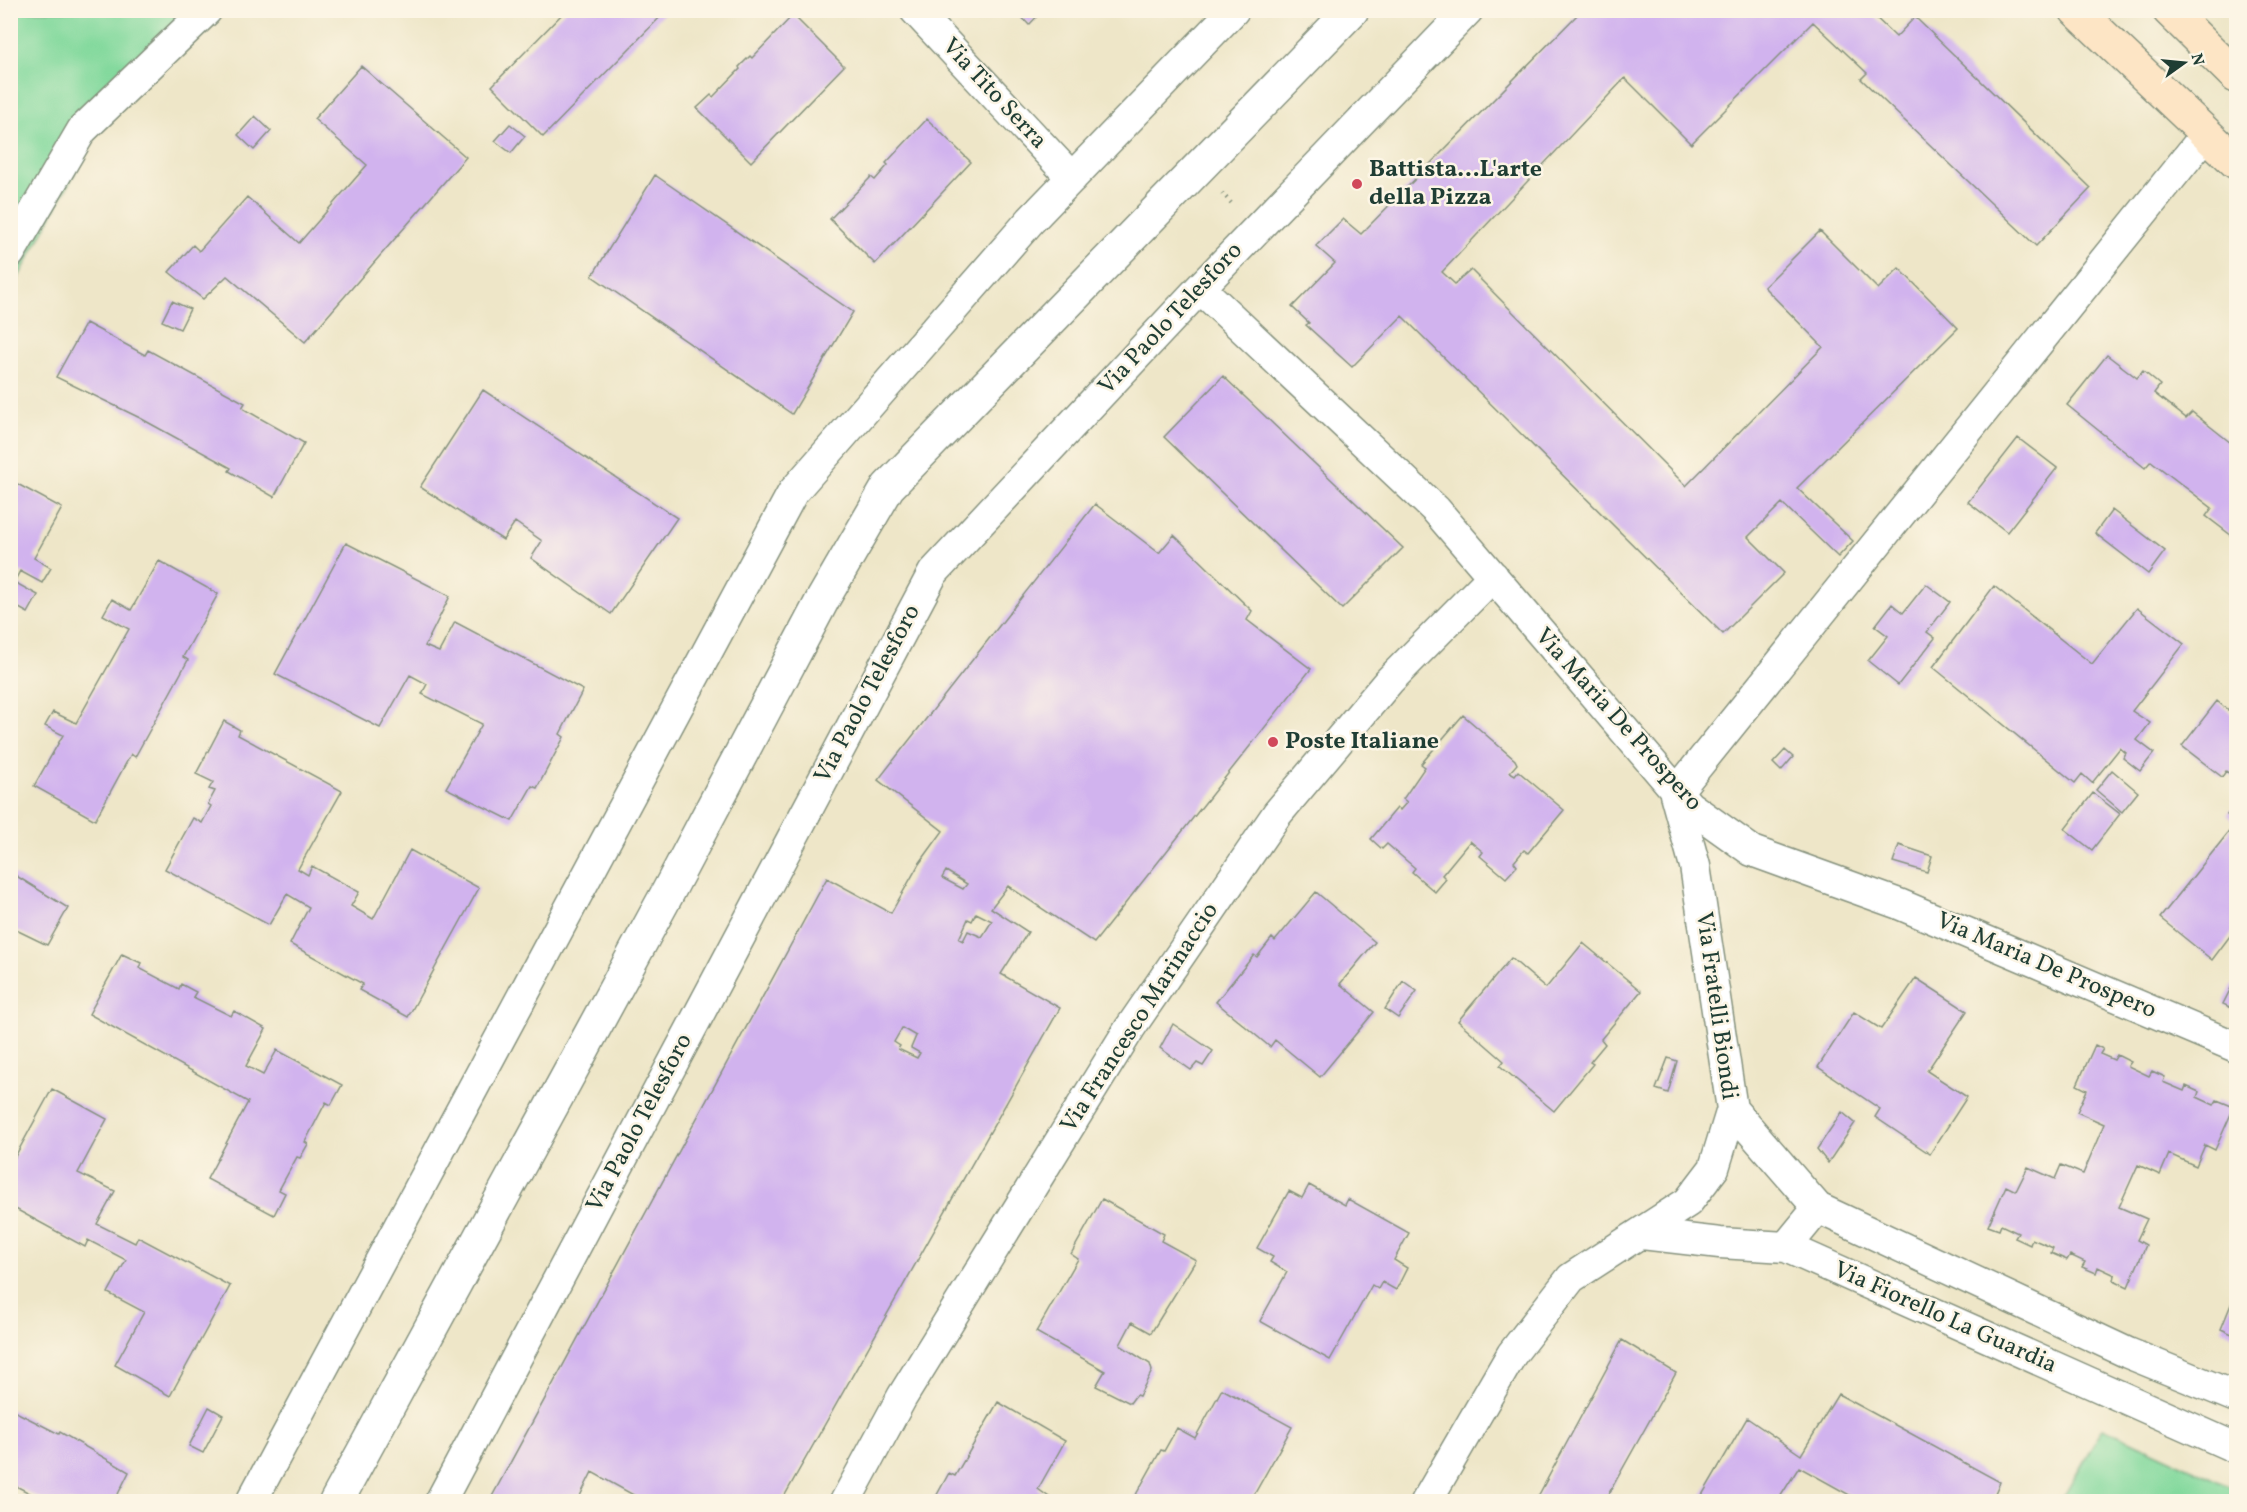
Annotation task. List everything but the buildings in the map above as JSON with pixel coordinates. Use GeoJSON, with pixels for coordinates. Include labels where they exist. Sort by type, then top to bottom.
{"type":"FeatureCollection","features":[{"type":"Feature","properties":{"kind":"main road"},"geometry":{"type":"LineString","coordinates":[[2076,10],[2236,162]]}},
{"type":"Feature","properties":{"kind":"main road"},"geometry":{"type":"LineString","coordinates":[[2169,10],[2236,76]]}},
{"type":"Feature","properties":{"kind":"street"},"geometry":{"type":"LineString","coordinates":[[10,253],[82,130],[207,10]]}},
{"type":"Feature","properties":{"kind":"street","name":"Via Tito Serra"},"geometry":{"type":"LineString","coordinates":[[915,10],[1072,178]]}},
{"type":"Feature","properties":{"kind":"street"},"geometry":{"type":"LineString","coordinates":[[251,1502],[793,492],[1031,220],[1234,10]]}},
{"type":"Feature","properties":{"kind":"street"},"geometry":{"type":"LineString","coordinates":[[336,1502],[667,894],[824,599],[888,487],[1352,10]]}},
{"type":"Feature","properties":{"kind":"street","name":"Via Paolo Telesforo"},"geometry":{"type":"LineString","coordinates":[[440,1502],[933,573],[1200,288],[1468,10]]}},
{"type":"Feature","properties":{"kind":"street"},"geometry":{"type":"LineString","coordinates":[[1677,792],[2207,133]]}},
{"type":"Feature","properties":{"kind":"street","name":"Via Maria De Prospero"},"geometry":{"type":"LineString","coordinates":[[1200,288],[1436,510],[1689,806],[1752,851],[1899,904],[2236,1047]]}},
{"type":"Feature","properties":{"kind":"street","name":"Via Francesco Marinaccio"},"geometry":{"type":"LineString","coordinates":[[845,1502],[902,1396],[1123,1038],[1277,814],[1389,681],[1493,576]]}},
{"type":"Feature","properties":{"kind":"street","name":"Via Fratelli Biondi"},"geometry":{"type":"LineString","coordinates":[[1426,1502],[1512,1354],[1571,1278],[1688,1202],[1714,1168],[1732,1109],[1695,866],[1677,792]]}},
{"type":"Feature","properties":{"kind":"street","name":"Via Fiorello La Guardia"},"geometry":{"type":"LineString","coordinates":[[1732,1109],[1818,1208],[2128,1353],[2236,1397]]}},
{"type":"Feature","properties":{"kind":"street"},"geometry":{"type":"LineString","coordinates":[[1786,1246],[1818,1208]]}},
{"type":"Feature","properties":{"kind":"street","name":"Via Fiorello La Guardia"},"geometry":{"type":"LineString","coordinates":[[1642,1234],[1720,1243],[1786,1246],[2236,1448]]}},
{"type":"Feature","properties":{"kind":"green space"},"geometry":{"type":"Polygon","coordinates":[[[11,11],[201,11],[61,156],[77,169],[11,291],[11,11]]]}},
{"type":"Feature","properties":{"kind":"green space"},"geometry":{"type":"Polygon","coordinates":[[[2103,1428],[2236,1489],[2236,1501],[2061,1501],[2103,1428]]]}},
{"type":"Feature","properties":{"kind":"place","name":"Battista...L'arte della Pizza"},"geometry":{"type":"Point","coordinates":[1357,184]}},
{"type":"Feature","properties":{"kind":"place","name":"Poste Italiane"},"geometry":{"type":"Point","coordinates":[1273,742]}}]}
